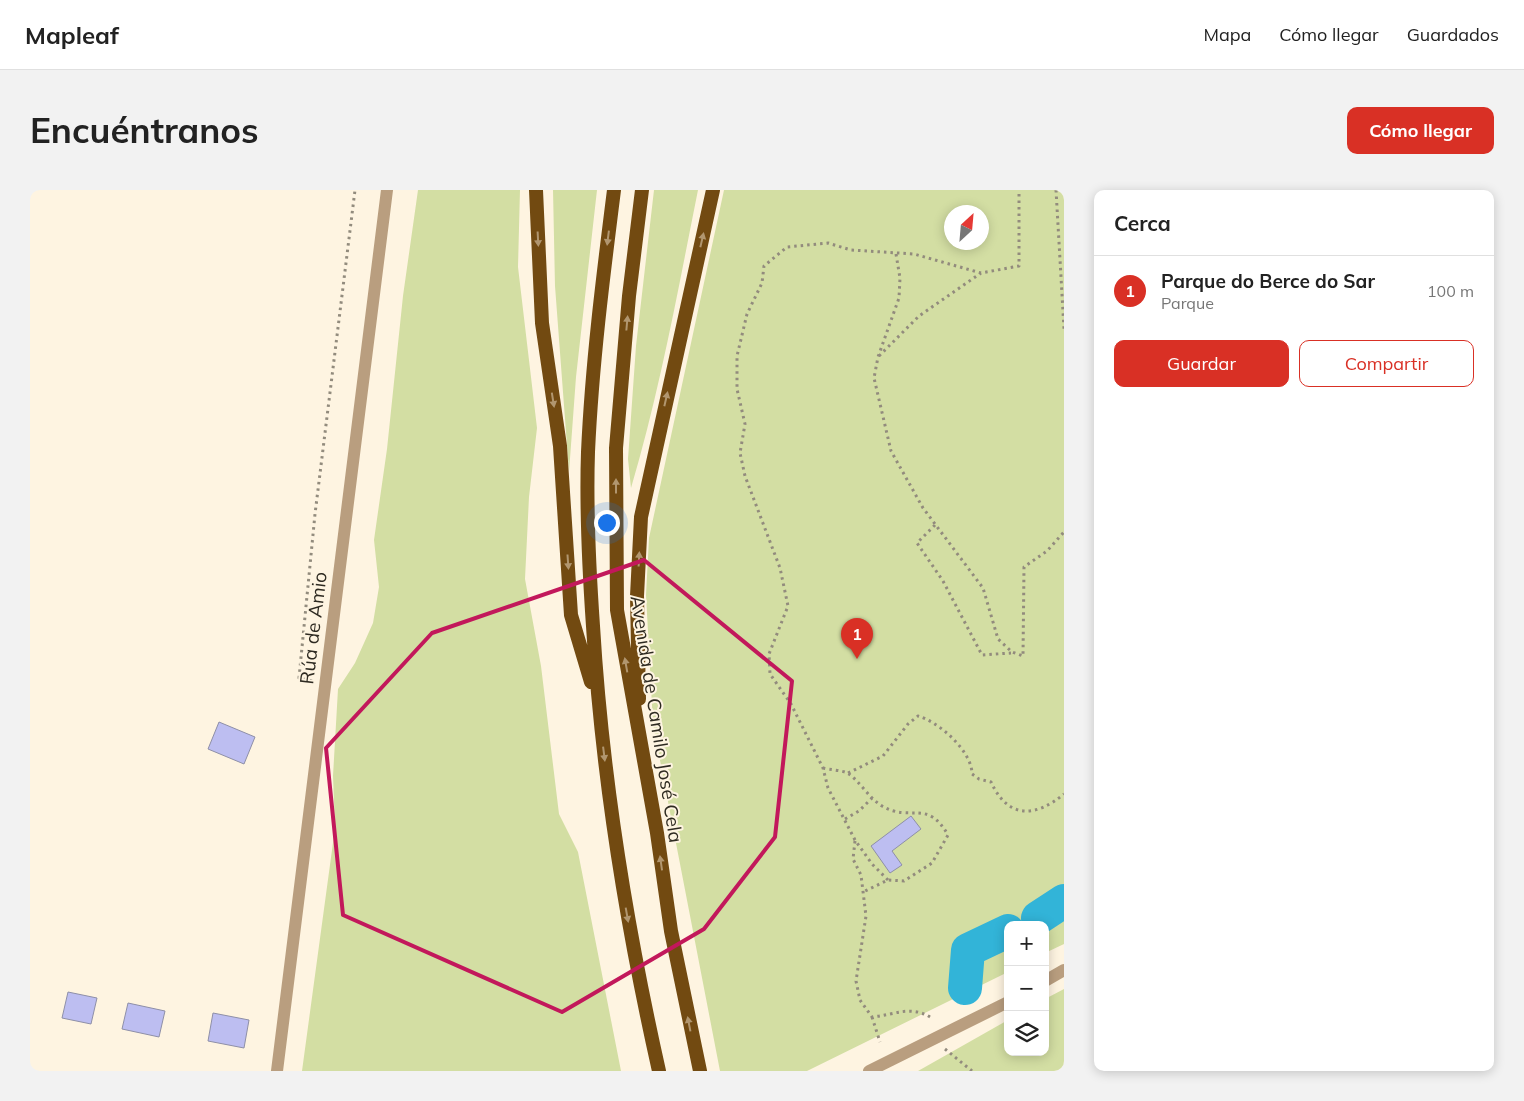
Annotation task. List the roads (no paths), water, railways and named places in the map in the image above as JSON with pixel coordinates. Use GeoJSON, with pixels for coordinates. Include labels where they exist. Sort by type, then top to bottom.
{"type":"FeatureCollection","features":[{"type":"Feature","properties":{"kind":"highway"},"geometry":{"type":"LineString","coordinates":[[536,190],[542,323],[560,446],[571,615],[598,706]]}},
{"type":"Feature","properties":{"kind":"highway"},"geometry":{"type":"LineString","coordinates":[[614,190],[596,352],[588,452],[589,568],[598,706],[621,882],[633,951],[659,1071]]}},
{"type":"Feature","properties":{"kind":"highway","name":"Avenida de Camilo José Cela"},"geometry":{"type":"LineString","coordinates":[[642,190],[629,296],[616,448],[617,610],[640,747],[657,833],[673,940],[700,1071]]}},
{"type":"Feature","properties":{"kind":"highway"},"geometry":{"type":"LineString","coordinates":[[640,747],[637,596],[641,517],[713,190]]}},
{"type":"Feature","properties":{"kind":"street","name":"Rúa de Amio"},"geometry":{"type":"LineString","coordinates":[[277,1071],[387,190]]}},
{"type":"Feature","properties":{"kind":"street"},"geometry":{"type":"LineString","coordinates":[[1049,979],[1064,970]]}},
{"type":"Feature","properties":{"kind":"street"},"geometry":{"type":"LineString","coordinates":[[869,1071],[1004,1004]]}},
{"type":"Feature","properties":{"kind":"waterway"},"geometry":{"type":"LineString","coordinates":[[1038,918],[1064,901]]}},
{"type":"Feature","properties":{"kind":"waterway"},"geometry":{"type":"LineString","coordinates":[[965,988],[968,950],[1004,933]]}},
{"type":"Feature","properties":{"kind":"place","name":"Parque do Berce do Sar"},"geometry":{"type":"Point","coordinates":[857,659]}}]}
